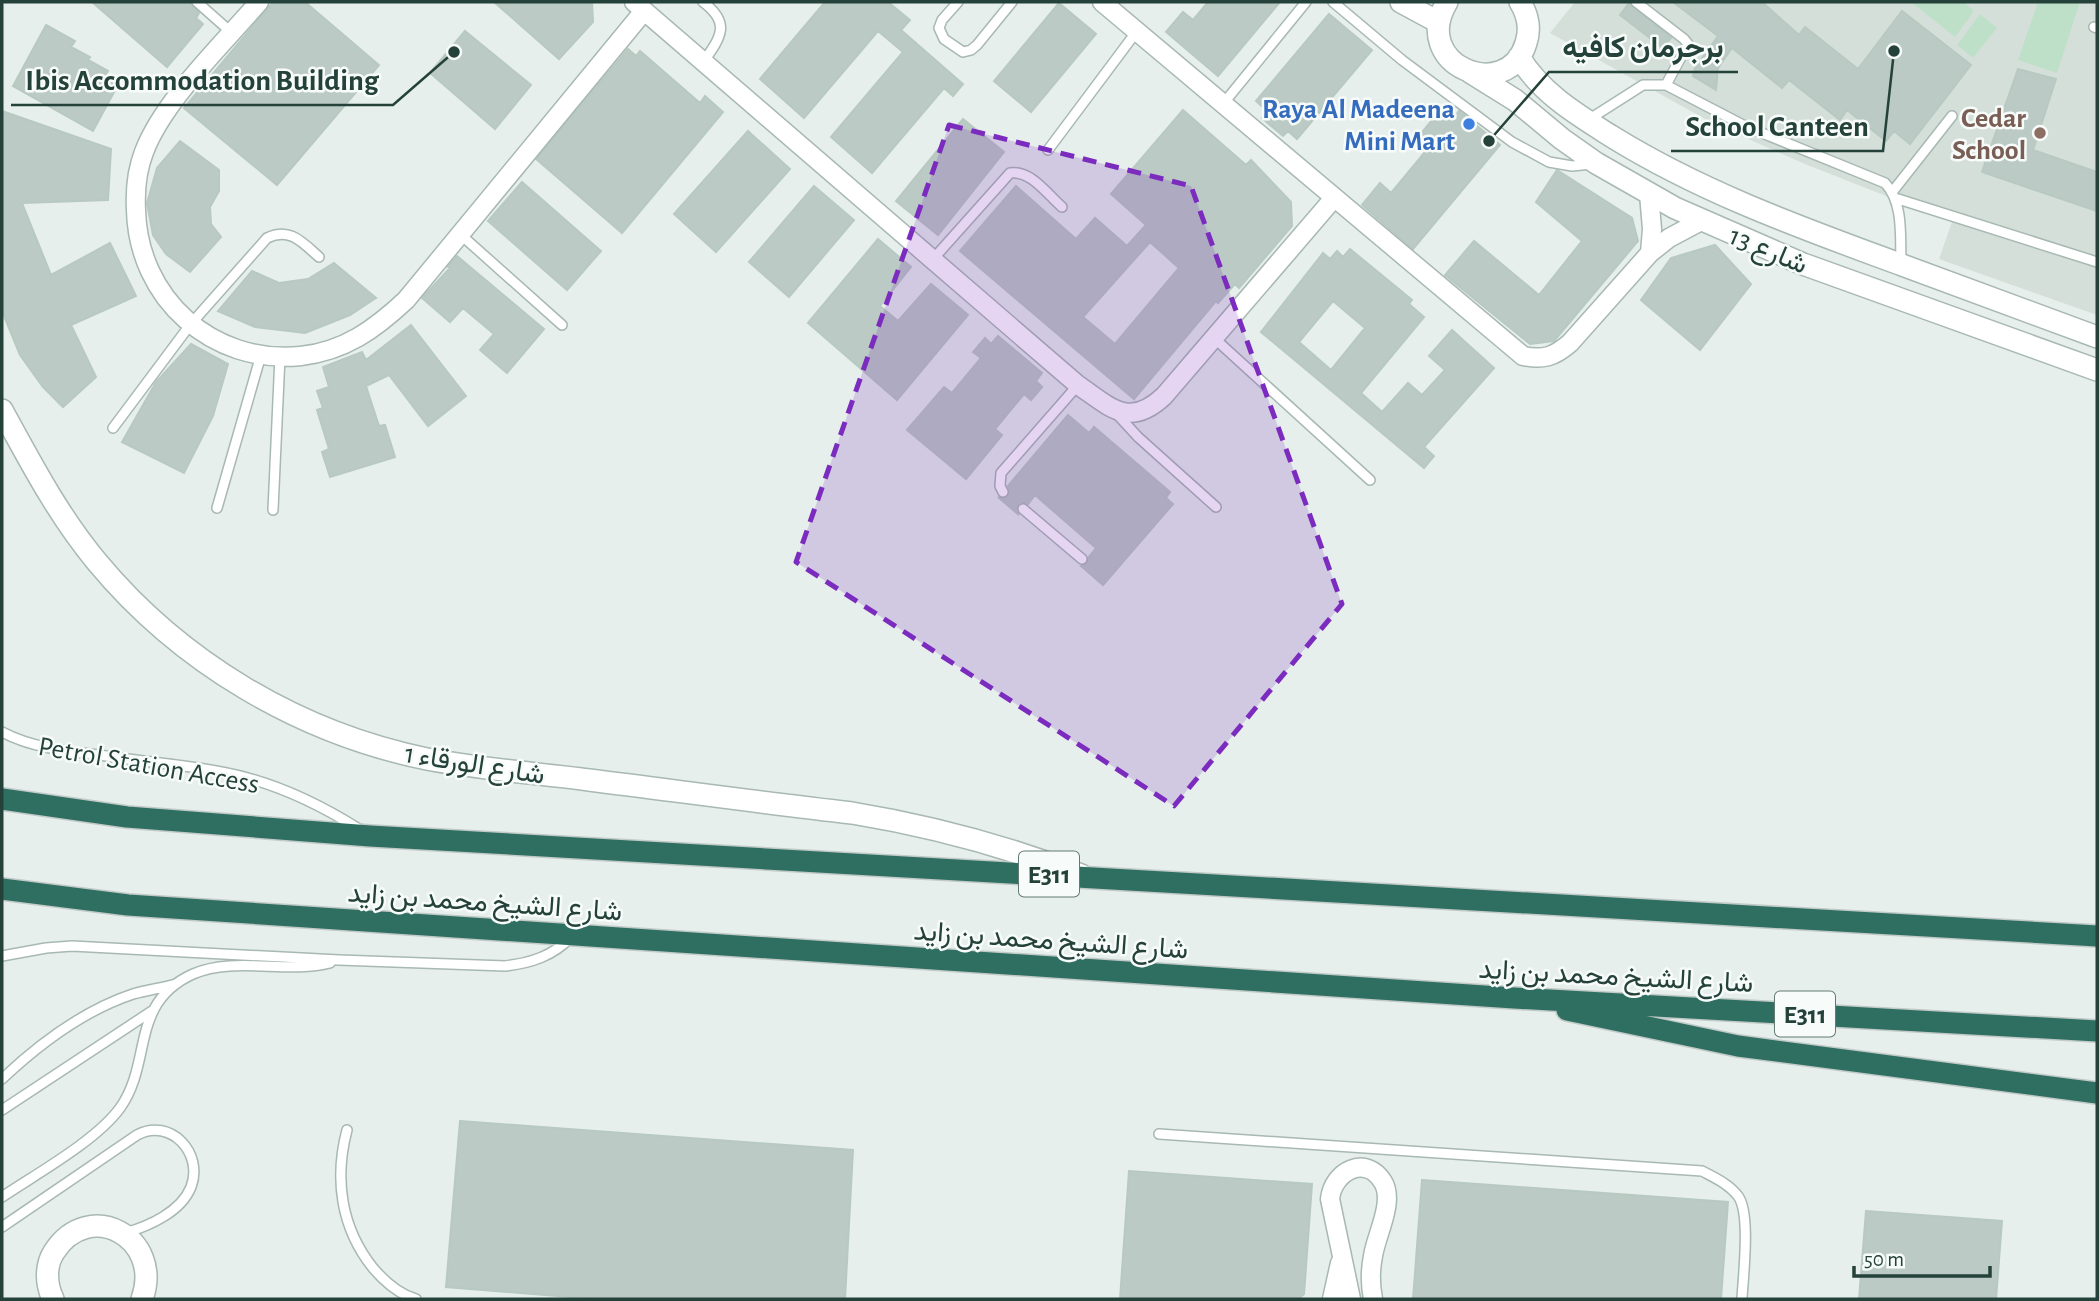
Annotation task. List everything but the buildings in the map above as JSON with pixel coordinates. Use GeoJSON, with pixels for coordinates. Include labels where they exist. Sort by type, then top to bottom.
{"type":"FeatureCollection","features":[{"type":"Feature","properties":{"kind":"highway","name":"شارع الشيخ محمد بن زايد"},"geometry":{"type":"LineString","coordinates":[[2,799],[127,817],[370,836],[2097,936]]}},
{"type":"Feature","properties":{"kind":"highway","name":"شارع الشيخ محمد بن زايد"},"geometry":{"type":"LineString","coordinates":[[2,889],[128,905],[1514,998],[2097,1031]]}},
{"type":"Feature","properties":{"kind":"highway"},"geometry":{"type":"LineString","coordinates":[[1514,998],[1738,1046],[2097,1093]]}},
{"type":"Feature","properties":{"kind":"street"},"geometry":{"type":"LineString","coordinates":[[259,2],[159,121],[143,154],[135,190],[136,227],[145,263],[163,296],[190,325],[222,344],[261,355],[301,356],[340,346],[376,327],[406,300],[639,6],[1078,385],[1114,411],[1132,414],[1150,409],[1334,198]]}},
{"type":"Feature","properties":{"kind":"street"},"geometry":{"type":"LineString","coordinates":[[1102,2],[1523,356],[1540,359],[1557,355],[1570,344],[1650,253],[1669,238],[1701,221]]}},
{"type":"Feature","properties":{"kind":"street"},"geometry":{"type":"LineString","coordinates":[[1401,2],[1438,22],[1447,2]]}},
{"type":"Feature","properties":{"kind":"street"},"geometry":{"type":"LineString","coordinates":[[1469,72],[1497,72],[1519,57],[1529,29],[1525,5]]}},
{"type":"Feature","properties":{"kind":"street","name":"شارع 13"},"geometry":{"type":"LineString","coordinates":[[1438,22],[1438,33],[1451,62],[1515,100],[1596,163],[1649,194],[1701,221],[1852,282],[2097,370]]}},
{"type":"Feature","properties":{"kind":"street","name":"شارع 13"},"geometry":{"type":"LineString","coordinates":[[1519,57],[1548,93],[1587,121],[1670,170],[1731,200],[2097,337]]}},
{"type":"Feature","properties":{"kind":"street"},"geometry":{"type":"LineString","coordinates":[[1649,194],[1652,229],[1650,253]]}},
{"type":"Feature","properties":{"kind":"street","name":"شارع الورقاء 1"},"geometry":{"type":"LineString","coordinates":[[2,410],[37,475],[75,535],[146,614],[230,679],[325,728],[392,750],[461,764],[899,821],[992,844],[1083,876]]}},
{"type":"Feature","properties":{"kind":"street"},"geometry":{"type":"LineString","coordinates":[[1351,1299],[1330,1199],[1331,1187],[1338,1176],[1349,1169],[1362,1168],[1375,1173],[1383,1183],[1386,1195],[1373,1254],[1370,1282],[1373,1299]]}},
{"type":"Feature","properties":{"kind":"street"},"geometry":{"type":"LineString","coordinates":[[53,1299],[47,1272],[51,1256],[61,1242],[74,1232],[90,1227],[107,1227],[123,1233],[134,1243],[145,1262],[147,1284],[142,1299]]}},
{"type":"Feature","properties":{"kind":"street"},"geometry":{"type":"LineString","coordinates":[[1332,1299],[1341,1256]]}},
{"type":"Feature","properties":{"kind":"lane"},"geometry":{"type":"LineString","coordinates":[[197,2],[232,33]]}},
{"type":"Feature","properties":{"kind":"lane"},"geometry":{"type":"LineString","coordinates":[[704,2],[717,14],[721,26],[719,38],[704,61]]}},
{"type":"Feature","properties":{"kind":"lane"},"geometry":{"type":"LineString","coordinates":[[958,2],[942,20],[939,28],[944,39],[963,52],[977,46],[1012,2]]}},
{"type":"Feature","properties":{"kind":"lane"},"geometry":{"type":"LineString","coordinates":[[1223,104],[1306,2]]}},
{"type":"Feature","properties":{"kind":"lane"},"geometry":{"type":"LineString","coordinates":[[1333,2],[1433,84],[1529,153],[1561,165],[1583,166],[1596,163]]}},
{"type":"Feature","properties":{"kind":"lane"},"geometry":{"type":"LineString","coordinates":[[1636,2],[1688,44],[1666,85]]}},
{"type":"Feature","properties":{"kind":"lane"},"geometry":{"type":"LineString","coordinates":[[1048,150],[1137,31]]}},
{"type":"Feature","properties":{"kind":"lane"},"geometry":{"type":"LineString","coordinates":[[1587,121],[1643,85],[1666,85],[1745,126],[1885,183],[1894,195],[1900,226],[1901,265]]}},
{"type":"Feature","properties":{"kind":"lane"},"geometry":{"type":"LineString","coordinates":[[1894,195],[1952,116]]}},
{"type":"Feature","properties":{"kind":"lane"},"geometry":{"type":"LineString","coordinates":[[934,258],[1010,173],[1026,175],[1062,207]]}},
{"type":"Feature","properties":{"kind":"lane"},"geometry":{"type":"LineString","coordinates":[[1894,195],[2097,262]]}},
{"type":"Feature","properties":{"kind":"lane"},"geometry":{"type":"LineString","coordinates":[[113,428],[190,325],[267,237],[286,233],[319,257]]}},
{"type":"Feature","properties":{"kind":"lane"},"geometry":{"type":"LineString","coordinates":[[460,234],[562,325]]}},
{"type":"Feature","properties":{"kind":"lane"},"geometry":{"type":"LineString","coordinates":[[1214,338],[1370,480]]}},
{"type":"Feature","properties":{"kind":"lane"},"geometry":{"type":"LineString","coordinates":[[217,508],[261,355]]}},
{"type":"Feature","properties":{"kind":"lane"},"geometry":{"type":"LineString","coordinates":[[273,510],[281,356]]}},
{"type":"Feature","properties":{"kind":"lane"},"geometry":{"type":"LineString","coordinates":[[1003,492],[1000,486],[1001,473],[1078,385]]}},
{"type":"Feature","properties":{"kind":"lane"},"geometry":{"type":"LineString","coordinates":[[1114,411],[1138,437],[1216,507]]}},
{"type":"Feature","properties":{"kind":"lane"},"geometry":{"type":"LineString","coordinates":[[1023,509],[1082,559]]}},
{"type":"Feature","properties":{"kind":"lane","name":"Petrol Station Access"},"geometry":{"type":"LineString","coordinates":[[2,732],[17,740],[46,747],[248,778],[325,808],[370,836]]}},
{"type":"Feature","properties":{"kind":"lane"},"geometry":{"type":"LineString","coordinates":[[2,956],[72,946],[505,966],[544,957],[562,946],[574,934]]}},
{"type":"Feature","properties":{"kind":"lane"},"geometry":{"type":"LineString","coordinates":[[2,1110],[152,1011],[161,999],[193,974],[211,968],[311,966],[340,960]]}},
{"type":"Feature","properties":{"kind":"lane"},"geometry":{"type":"LineString","coordinates":[[2,1079],[36,1050],[104,1006],[134,994],[178,984]]}},
{"type":"Feature","properties":{"kind":"lane"},"geometry":{"type":"LineString","coordinates":[[2,1197],[109,1122],[131,1088],[152,1011]]}},
{"type":"Feature","properties":{"kind":"lane"},"geometry":{"type":"LineString","coordinates":[[2,1227],[144,1131],[158,1129],[170,1132],[183,1142],[191,1156],[194,1172],[191,1187],[182,1201],[168,1213],[147,1225],[123,1233]]}},
{"type":"Feature","properties":{"kind":"lane"},"geometry":{"type":"LineString","coordinates":[[347,1130],[341,1155],[340,1180],[350,1229],[377,1272],[399,1292],[416,1299]]}},
{"type":"Feature","properties":{"kind":"lane"},"geometry":{"type":"LineString","coordinates":[[1159,1135],[1702,1171],[1724,1183],[1740,1198],[1745,1223],[1742,1299]]}},
{"type":"Feature","properties":{"kind":"highlighted area"},"geometry":{"type":"Polygon","coordinates":[[[949,125],[1191,186],[1342,604],[1174,806],[796,562],[949,125]]]}},
{"type":"Feature","properties":{"kind":"shaded area"},"geometry":{"type":"Polygon","coordinates":[[[1575,2],[2097,2],[2097,315],[1939,259],[1952,222],[1805,164],[1716,125],[1550,33],[1575,2]]]}},
{"type":"Feature","properties":{"kind":"green space"},"geometry":{"type":"Polygon","coordinates":[[[1911,2],[1963,2],[1974,11],[1955,37],[1911,2]]]}},
{"type":"Feature","properties":{"kind":"green space"},"geometry":{"type":"Polygon","coordinates":[[[2038,2],[2080,2],[2057,73],[2018,60],[2038,2]]]}},
{"type":"Feature","properties":{"kind":"green space"},"geometry":{"type":"Polygon","coordinates":[[[1980,14],[1997,28],[1973,58],[1957,45],[1980,14]]]}},
{"type":"Feature","properties":{"kind":"place","name":"School Canteen"},"geometry":{"type":"Point","coordinates":[1894,51]}},
{"type":"Feature","properties":{"kind":"place","name":"Ibis Accommodation Building"},"geometry":{"type":"Point","coordinates":[454,52]}},
{"type":"Feature","properties":{"kind":"place","name":"Raya Al Madeena Mini Mart"},"geometry":{"type":"Point","coordinates":[1469,124]}},
{"type":"Feature","properties":{"kind":"place","name":"Cedar School"},"geometry":{"type":"Point","coordinates":[2040,133]}},
{"type":"Feature","properties":{"kind":"place","name":"برجرمان كافيه"},"geometry":{"type":"Point","coordinates":[1489,141]}}]}
